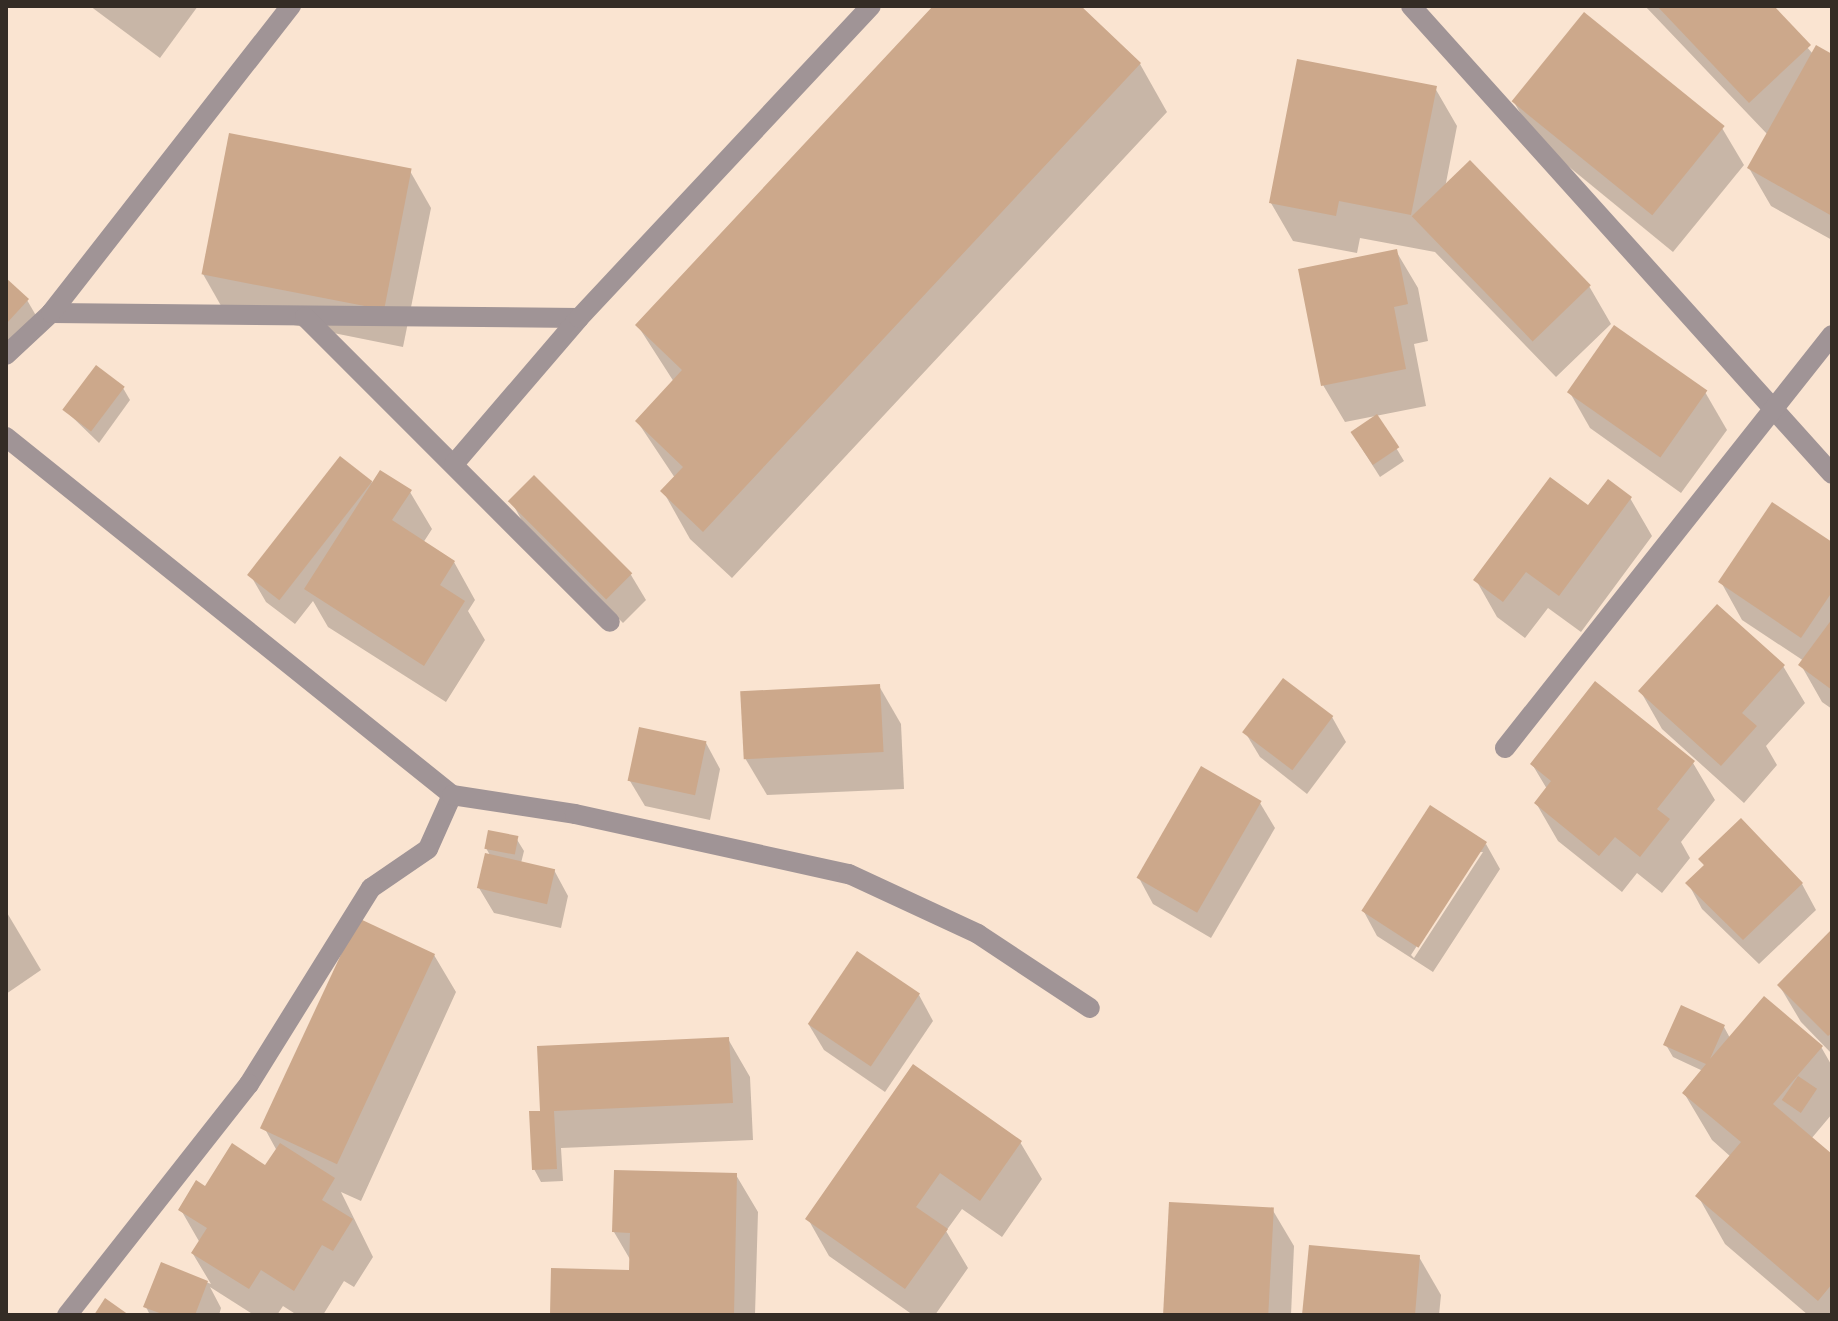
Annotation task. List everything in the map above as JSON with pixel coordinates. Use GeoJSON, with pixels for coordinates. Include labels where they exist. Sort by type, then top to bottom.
{"type":"FeatureCollection","features":[{"type":"Feature","properties":{"kind":"street"},"geometry":{"type":"LineString","coordinates":[[6,355],[51,313],[291,6]]}},
{"type":"Feature","properties":{"kind":"street"},"geometry":{"type":"LineString","coordinates":[[454,464],[579,318],[871,6]]}},
{"type":"Feature","properties":{"kind":"street"},"geometry":{"type":"LineString","coordinates":[[1411,6],[1832,474]]}},
{"type":"Feature","properties":{"kind":"street"},"geometry":{"type":"LineString","coordinates":[[51,313],[579,318]]}},
{"type":"Feature","properties":{"kind":"street"},"geometry":{"type":"LineString","coordinates":[[305,317],[610,622]]}},
{"type":"Feature","properties":{"kind":"street"},"geometry":{"type":"LineString","coordinates":[[1505,748],[1832,335]]}},
{"type":"Feature","properties":{"kind":"street"},"geometry":{"type":"LineString","coordinates":[[6,437],[452,795],[575,814],[849,874],[978,934],[1090,1008]]}},
{"type":"Feature","properties":{"kind":"street"},"geometry":{"type":"LineString","coordinates":[[67,1315],[249,1084],[371,888],[428,849],[452,795]]}},
{"type":"Feature","properties":{"kind":"building"},"geometry":{"type":"Polygon","coordinates":[[[933,6],[1081,6],[1141,63],[703,532],[660,491],[683,467],[635,421],[682,370],[635,325],[933,6]]]}},
{"type":"Feature","properties":{"kind":"building"},"geometry":{"type":"Polygon","coordinates":[[[1657,6],[1774,6],[1811,45],[1749,103],[1657,6]]]}},
{"type":"Feature","properties":{"kind":"building"},"geometry":{"type":"Polygon","coordinates":[[[1584,12],[1725,126],[1652,215],[1512,101],[1584,12]]]}},
{"type":"Feature","properties":{"kind":"building"},"geometry":{"type":"Polygon","coordinates":[[[1816,45],[1832,54],[1832,216],[1747,168],[1816,45]]]}},
{"type":"Feature","properties":{"kind":"building"},"geometry":{"type":"Polygon","coordinates":[[[1297,59],[1437,86],[1411,215],[1339,201],[1336,216],[1269,203],[1297,59]]]}},
{"type":"Feature","properties":{"kind":"building"},"geometry":{"type":"Polygon","coordinates":[[[229,133],[412,168],[384,310],[202,274],[229,133]]]}},
{"type":"Feature","properties":{"kind":"building"},"geometry":{"type":"Polygon","coordinates":[[[1470,160],[1591,285],[1533,341],[1412,216],[1470,160]]]}},
{"type":"Feature","properties":{"kind":"building"},"geometry":{"type":"Polygon","coordinates":[[[1397,249],[1408,304],[1394,307],[1406,369],[1321,386],[1298,269],[1397,249]]]}},
{"type":"Feature","properties":{"kind":"building"},"geometry":{"type":"Polygon","coordinates":[[[6,278],[29,299],[6,324],[6,278]]]}},
{"type":"Feature","properties":{"kind":"building"},"geometry":{"type":"Polygon","coordinates":[[[1614,325],[1707,390],[1660,458],[1567,392],[1614,325]]]}},
{"type":"Feature","properties":{"kind":"building"},"geometry":{"type":"Polygon","coordinates":[[[96,365],[125,387],[91,431],[62,410],[96,365]]]}},
{"type":"Feature","properties":{"kind":"building"},"geometry":{"type":"Polygon","coordinates":[[[1377,414],[1399,447],[1373,465],[1350,432],[1377,414]]]}},
{"type":"Feature","properties":{"kind":"building"},"geometry":{"type":"Polygon","coordinates":[[[340,456],[372,481],[279,600],[247,575],[340,456]]]}},
{"type":"Feature","properties":{"kind":"building"},"geometry":{"type":"Polygon","coordinates":[[[380,470],[412,490],[392,520],[455,561],[440,585],[465,601],[424,666],[304,589],[380,470]]]}},
{"type":"Feature","properties":{"kind":"building"},"geometry":{"type":"Polygon","coordinates":[[[534,475],[632,573],[606,599],[508,501],[534,475]]]}},
{"type":"Feature","properties":{"kind":"building"},"geometry":{"type":"Polygon","coordinates":[[[1550,477],[1588,505],[1608,479],[1632,497],[1559,596],[1526,572],[1503,602],[1473,580],[1550,477]]]}},
{"type":"Feature","properties":{"kind":"building"},"geometry":{"type":"Polygon","coordinates":[[[1772,502],[1832,542],[1832,592],[1801,638],[1718,582],[1772,502]]]}},
{"type":"Feature","properties":{"kind":"building"},"geometry":{"type":"Polygon","coordinates":[[[1717,604],[1785,665],[1742,713],[1757,726],[1721,766],[1638,691],[1717,604]]]}},
{"type":"Feature","properties":{"kind":"building"},"geometry":{"type":"Polygon","coordinates":[[[1832,619],[1832,690],[1798,665],[1832,619]]]}},
{"type":"Feature","properties":{"kind":"building"},"geometry":{"type":"Polygon","coordinates":[[[1283,678],[1333,716],[1292,770],[1242,732],[1283,678]]]}},
{"type":"Feature","properties":{"kind":"building"},"geometry":{"type":"Polygon","coordinates":[[[1595,681],[1695,761],[1657,809],[1670,819],[1640,857],[1615,837],[1599,856],[1534,803],[1551,781],[1530,764],[1595,681]]]}},
{"type":"Feature","properties":{"kind":"building"},"geometry":{"type":"Polygon","coordinates":[[[880,684],[884,752],[744,759],[740,691],[880,684]]]}},
{"type":"Feature","properties":{"kind":"building"},"geometry":{"type":"Polygon","coordinates":[[[639,727],[706,741],[695,795],[628,781],[639,727]]]}},
{"type":"Feature","properties":{"kind":"building"},"geometry":{"type":"Polygon","coordinates":[[[1201,766],[1262,801],[1197,913],[1136,878],[1201,766]]]}},
{"type":"Feature","properties":{"kind":"building"},"geometry":{"type":"Polygon","coordinates":[[[1430,805],[1487,842],[1418,948],[1361,911],[1430,805]]]}},
{"type":"Feature","properties":{"kind":"building"},"geometry":{"type":"Polygon","coordinates":[[[1741,818],[1803,883],[1743,940],[1685,883],[1704,865],[1698,859],[1741,818]]]}},
{"type":"Feature","properties":{"kind":"building"},"geometry":{"type":"Polygon","coordinates":[[[488,830],[518,836],[515,855],[484,849],[488,830]]]}},
{"type":"Feature","properties":{"kind":"building"},"geometry":{"type":"Polygon","coordinates":[[[485,853],[555,869],[547,904],[477,888],[485,853]]]}},
{"type":"Feature","properties":{"kind":"building"},"geometry":{"type":"Polygon","coordinates":[[[358,918],[435,954],[337,1164],[260,1128],[358,918]]]}},
{"type":"Feature","properties":{"kind":"building"},"geometry":{"type":"Polygon","coordinates":[[[1832,929],[1832,1033],[1828,1036],[1777,985],[1832,929]]]}},
{"type":"Feature","properties":{"kind":"building"},"geometry":{"type":"Polygon","coordinates":[[[857,951],[920,993],[871,1066],[808,1024],[857,951]]]}},
{"type":"Feature","properties":{"kind":"building"},"geometry":{"type":"Polygon","coordinates":[[[1764,996],[1823,1046],[1773,1104],[1832,1154],[1832,1284],[1818,1301],[1695,1196],[1741,1142],[1682,1093],[1706,1064],[1663,1045],[1681,1005],[1725,1025],[1710,1059],[1764,996]]]}},
{"type":"Feature","properties":{"kind":"building"},"geometry":{"type":"Polygon","coordinates":[[[729,1037],[733,1103],[554,1111],[557,1169],[532,1170],[529,1111],[540,1111],[537,1046],[729,1037]]]}},
{"type":"Feature","properties":{"kind":"building"},"geometry":{"type":"Polygon","coordinates":[[[913,1064],[1022,1141],[980,1201],[940,1173],[916,1207],[948,1229],[905,1289],[805,1219],[913,1064]]]}},
{"type":"Feature","properties":{"kind":"building"},"geometry":{"type":"Polygon","coordinates":[[[1798,1076],[1817,1089],[1801,1113],[1782,1100],[1798,1076]]]}},
{"type":"Feature","properties":{"kind":"building"},"geometry":{"type":"Polygon","coordinates":[[[232,1143],[265,1165],[280,1143],[335,1178],[322,1200],[353,1219],[333,1251],[322,1245],[294,1291],[261,1270],[249,1289],[191,1253],[207,1228],[178,1210],[196,1180],[205,1186],[232,1143]]]}},
{"type":"Feature","properties":{"kind":"building"},"geometry":{"type":"Polygon","coordinates":[[[614,1170],[737,1173],[734,1315],[550,1315],[551,1268],[629,1270],[630,1233],[612,1232],[614,1170]]]}},
{"type":"Feature","properties":{"kind":"building"},"geometry":{"type":"Polygon","coordinates":[[[1169,1202],[1274,1207],[1268,1315],[1163,1315],[1169,1202]]]}},
{"type":"Feature","properties":{"kind":"building"},"geometry":{"type":"Polygon","coordinates":[[[1309,1245],[1420,1255],[1415,1315],[1302,1315],[1309,1245]]]}},
{"type":"Feature","properties":{"kind":"building"},"geometry":{"type":"Polygon","coordinates":[[[161,1262],[208,1281],[195,1315],[165,1315],[143,1307],[161,1262]]]}},
{"type":"Feature","properties":{"kind":"building"},"geometry":{"type":"Polygon","coordinates":[[[105,1298],[129,1315],[94,1315],[105,1298]]]}}]}
